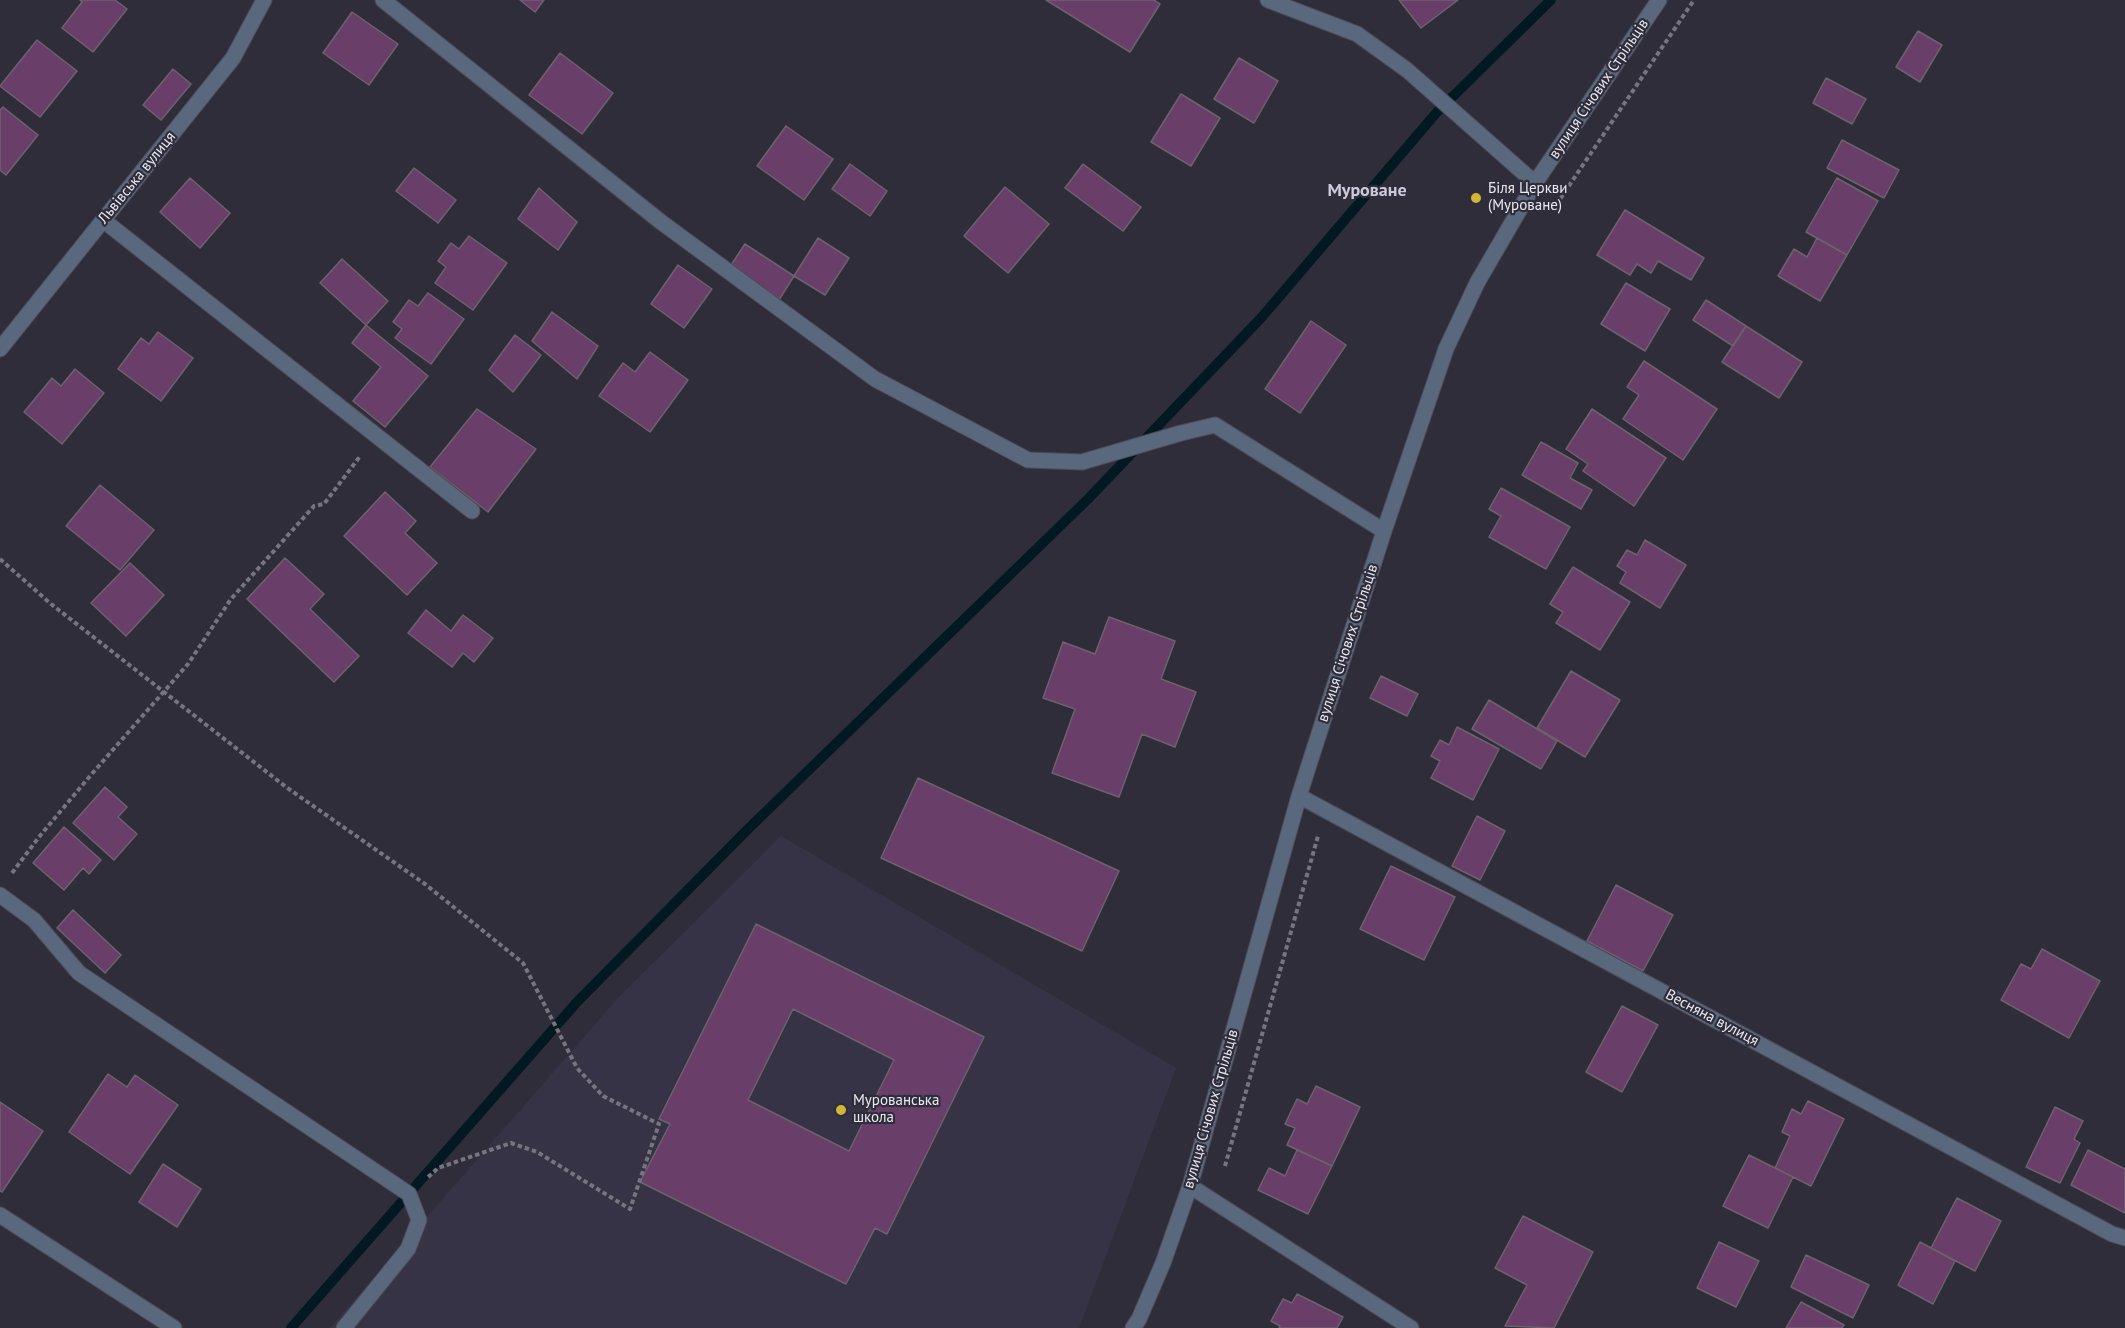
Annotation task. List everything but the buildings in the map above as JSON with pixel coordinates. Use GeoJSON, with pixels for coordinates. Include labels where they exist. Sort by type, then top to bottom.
{"type":"FeatureCollection","features":[{"type":"Feature","properties":{"kind":"street","name":"Львівська вулиця"},"geometry":{"type":"LineString","coordinates":[[0,349],[233,58],[264,0]]}},
{"type":"Feature","properties":{"kind":"street"},"geometry":{"type":"LineString","coordinates":[[383,0],[661,222],[875,379],[1028,459],[1082,462],[1215,425],[1384,531]]}},
{"type":"Feature","properties":{"kind":"street"},"geometry":{"type":"LineString","coordinates":[[1268,0],[1357,34],[1407,70],[1535,183]]}},
{"type":"Feature","properties":{"kind":"street","name":"вулиця Січових Стрільців"},"geometry":{"type":"LineString","coordinates":[[1133,1328],[1163,1263],[1190,1186],[1299,796],[1384,531],[1446,349],[1477,283],[1535,183],[1659,0]]}},
{"type":"Feature","properties":{"kind":"street"},"geometry":{"type":"LineString","coordinates":[[103,220],[472,511]]}},
{"type":"Feature","properties":{"kind":"street","name":"Весняна вулиця"},"geometry":{"type":"LineString","coordinates":[[1299,796],[2112,1234],[2125,1238]]}},
{"type":"Feature","properties":{"kind":"street"},"geometry":{"type":"LineString","coordinates":[[0,895],[34,920],[79,973],[409,1194],[419,1220],[408,1249],[344,1328]]}},
{"type":"Feature","properties":{"kind":"street"},"geometry":{"type":"LineString","coordinates":[[1190,1186],[1411,1328]]}},
{"type":"Feature","properties":{"kind":"street"},"geometry":{"type":"LineString","coordinates":[[0,1215],[174,1328]]}},
{"type":"Feature","properties":{"kind":"path"},"geometry":{"type":"LineString","coordinates":[[1546,219],[1694,0]]}},
{"type":"Feature","properties":{"kind":"path"},"geometry":{"type":"LineString","coordinates":[[12,874],[83,784],[188,664],[231,599],[314,506],[324,504],[376,435]]}},
{"type":"Feature","properties":{"kind":"path"},"geometry":{"type":"LineString","coordinates":[[0,559],[51,604],[286,787],[424,884],[523,963],[577,1068],[603,1096],[658,1124],[630,1209],[537,1152],[511,1143],[438,1168],[409,1194]]}},
{"type":"Feature","properties":{"kind":"path"},"geometry":{"type":"LineString","coordinates":[[1212,1200],[1228,1156],[1325,810]]}},
{"type":"Feature","properties":{"kind":"shaded area","name":"Мурованська школа"},"geometry":{"type":"Polygon","coordinates":[[[781,836],[1176,1068],[1079,1328],[330,1328],[619,997],[781,836]]]}},
{"type":"Feature","properties":{"kind":"waterway"},"geometry":{"type":"LineString","coordinates":[[291,1328],[577,1002],[747,830],[1088,499],[1261,318],[1437,112],[1551,0]]}},
{"type":"Feature","properties":{"kind":"place","name":"Біля Церкви (Муроване)"},"geometry":{"type":"Point","coordinates":[1476,198]}},
{"type":"Feature","properties":{"kind":"place","name":"Мурованська школа"},"geometry":{"type":"Point","coordinates":[841,1110]}},
{"type":"Feature","properties":{"kind":"district","name":"Муроване"},"geometry":{"type":"Point","coordinates":[1367,191]}}]}
